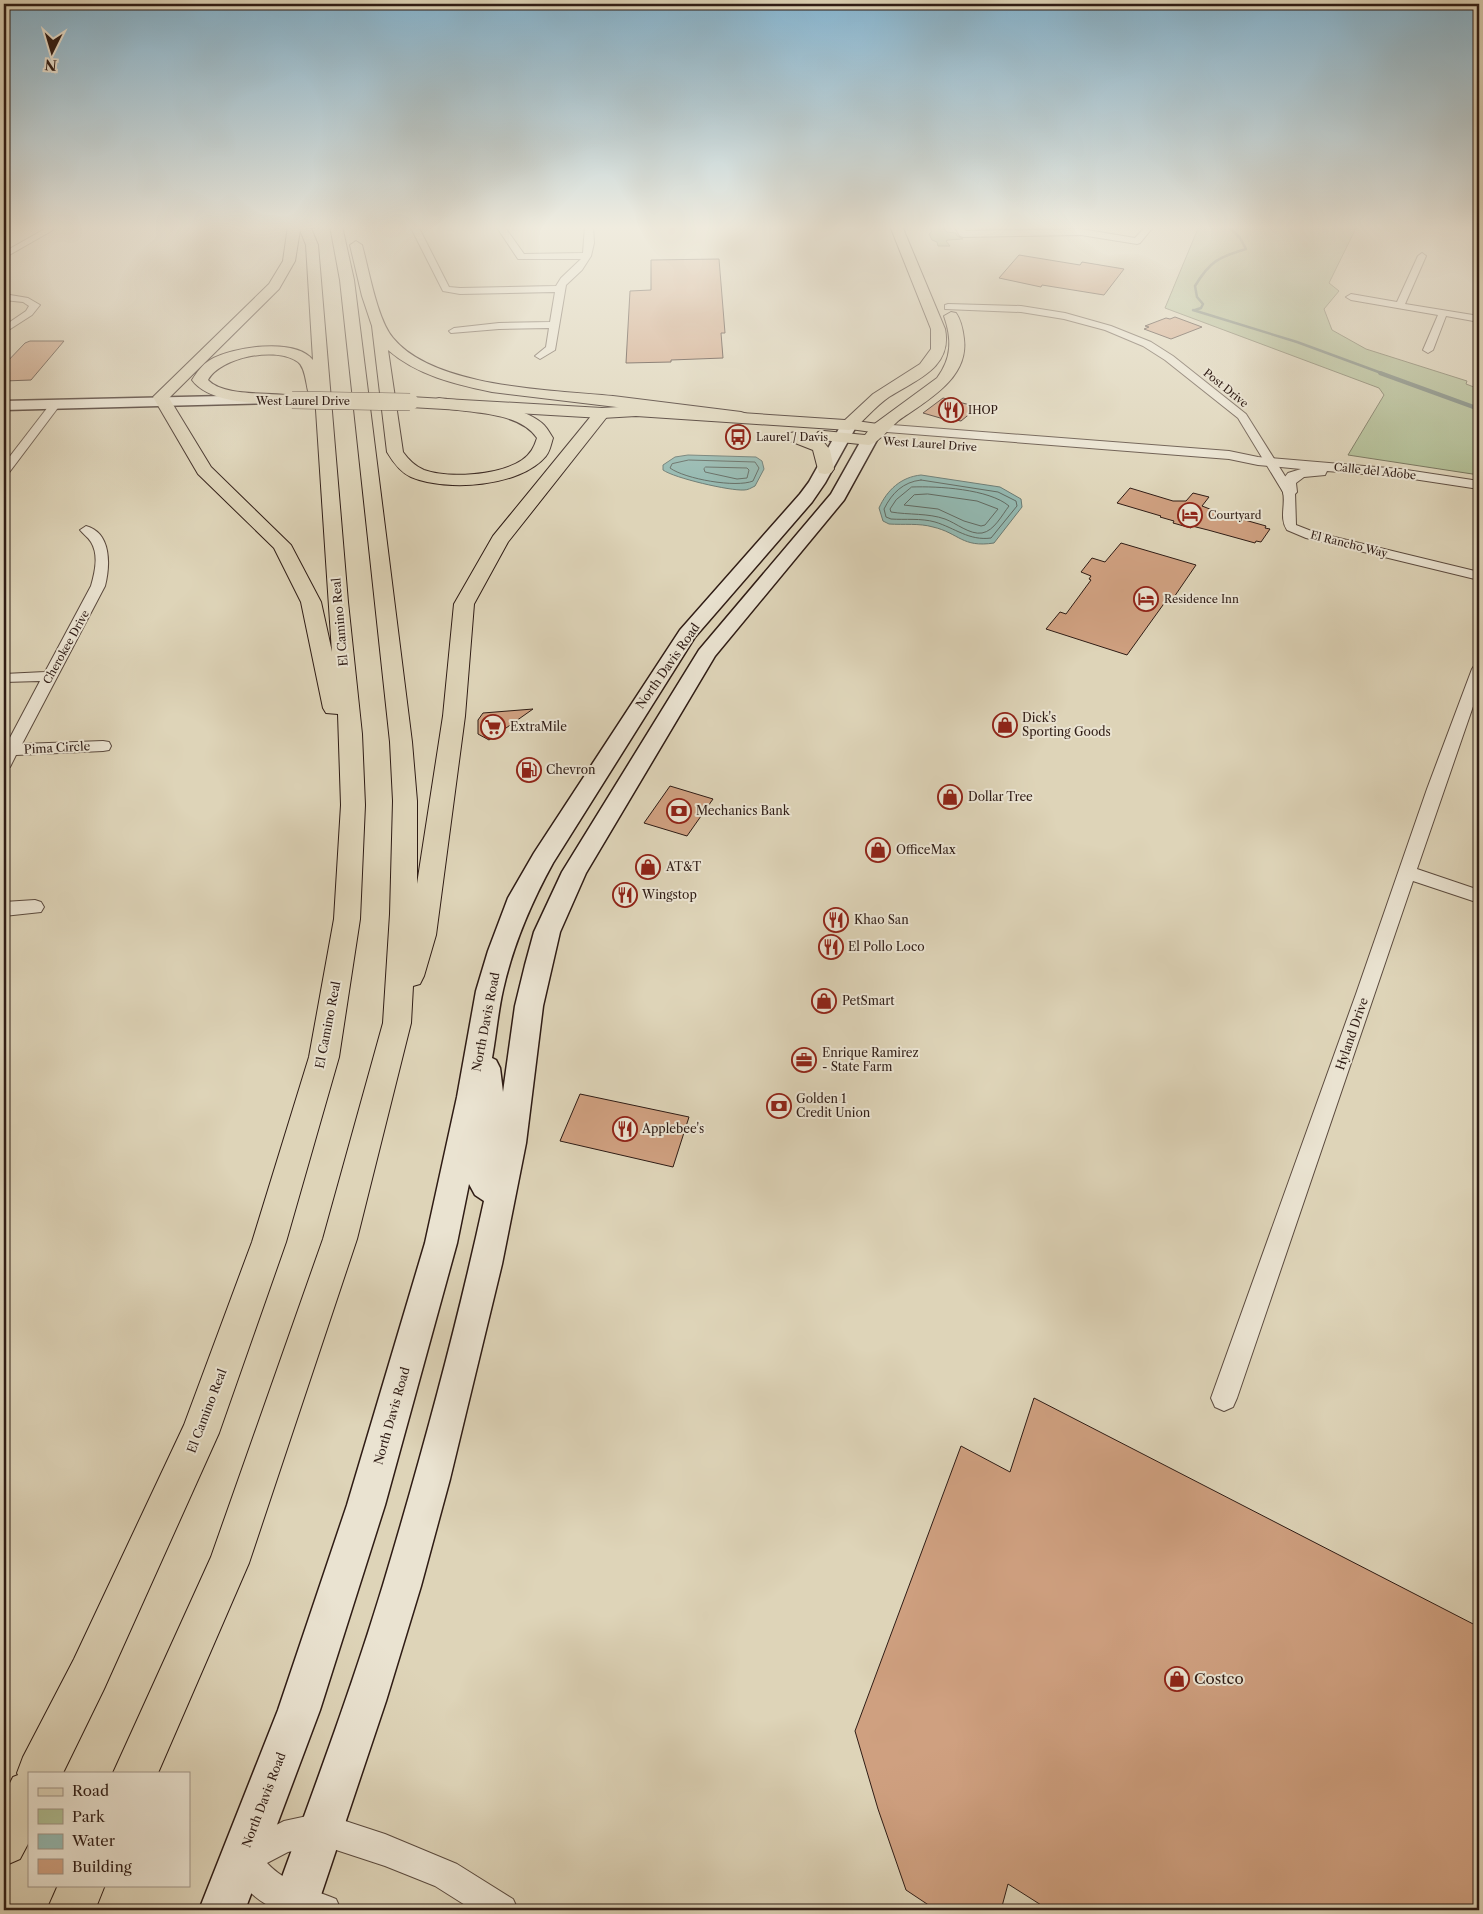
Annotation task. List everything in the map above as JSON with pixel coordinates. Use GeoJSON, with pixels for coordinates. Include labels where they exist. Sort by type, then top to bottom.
{"type":"FeatureCollection","features":[{"type":"Feature","properties":{"kind":"highway"},"geometry":{"type":"LineString","coordinates":[[244,315],[161,398],[204,470],[282,545],[311,602],[332,705],[351,734]]}},
{"type":"Feature","properties":{"kind":"highway","name":"El Camino Real"},"geometry":{"type":"LineString","coordinates":[[40,1772],[89,1674],[200,1433],[269,1242],[324,1057],[347,919],[353,805],[351,734],[338,602],[317,315]]}},
{"type":"Feature","properties":{"kind":"highway"},"geometry":{"type":"LineString","coordinates":[[350,315],[401,742],[405,821],[403,914],[397,1023]]}},
{"type":"Feature","properties":{"kind":"highway"},"geometry":{"type":"LineString","coordinates":[[375,315],[382,333],[396,350],[415,363],[460,380],[527,392],[740,417]]}},
{"type":"Feature","properties":{"kind":"highway","name":"North Davis Road"},"geometry":{"type":"LineString","coordinates":[[846,432],[882,395],[935,357],[939,349],[940,338],[932,315]]}},
{"type":"Feature","properties":{"kind":"highway","name":"North Davis Road"},"geometry":{"type":"LineString","coordinates":[[874,434],[942,381],[949,372],[958,354],[958,332],[951,315]]}},
{"type":"Feature","properties":{"kind":"highway"},"geometry":{"type":"LineString","coordinates":[[377,321],[396,452],[400,461],[407,467],[436,478],[460,480],[485,478],[509,472],[526,464],[538,454],[545,444],[545,438],[540,429],[521,418],[439,404]]}},
{"type":"Feature","properties":{"kind":"highway"},"geometry":{"type":"LineString","coordinates":[[292,400],[218,392],[203,387],[200,380],[202,374],[210,366],[232,356],[262,351],[299,356],[307,363],[324,414]]}},
{"type":"Feature","properties":{"kind":"highway","name":"West Laurel Drive"},"geometry":{"type":"LineString","coordinates":[[292,400],[410,402],[602,414],[636,411],[740,417],[846,432],[874,434]]}},
{"type":"Feature","properties":{"kind":"highway"},"geometry":{"type":"LineString","coordinates":[[135,1772],[230,1564],[340,1239],[422,935],[454,716],[464,604],[500,540],[602,414]]}},
{"type":"Feature","properties":{"kind":"highway","name":"West Laurel Drive"},"geometry":{"type":"LineString","coordinates":[[602,414],[624,421],[782,433],[846,432]]}},
{"type":"Feature","properties":{"kind":"highway"},"geometry":{"type":"LineString","coordinates":[[782,433],[818,444],[822,449],[825,469]]}},
{"type":"Feature","properties":{"kind":"highway"},"geometry":{"type":"LineString","coordinates":[[4,1843],[28,1795]]}},
{"type":"Feature","properties":{"kind":"highway"},"geometry":{"type":"LineString","coordinates":[[71,1910],[82,1886]]}},
{"type":"Feature","properties":{"kind":"main road","name":"West Laurel Drive"},"geometry":{"type":"LineString","coordinates":[[4,406],[162,401],[292,400]]}},
{"type":"Feature","properties":{"kind":"main road","name":"North Davis Road"},"geometry":{"type":"LineString","coordinates":[[222,1910],[299,1710],[369,1496],[441,1243],[472,1097],[489,991],[501,951],[521,898],[543,859],[687,634],[806,498],[846,432]]}},
{"type":"Feature","properties":{"kind":"main road","name":"North Davis Road"},"geometry":{"type":"LineString","coordinates":[[305,1908],[322,1830],[399,1594],[430,1488],[486,1264],[511,1143],[529,1006],[547,932],[574,872],[706,654],[838,496],[874,434]]}},
{"type":"Feature","properties":{"kind":"main road"},"geometry":{"type":"LineString","coordinates":[[482,1033],[490,1108],[490,1128],[482,1166],[483,1180],[488,1188],[500,1193]]}},
{"type":"Feature","properties":{"kind":"street"},"geometry":{"type":"LineString","coordinates":[[4,330],[26,315]]}},
{"type":"Feature","properties":{"kind":"street"},"geometry":{"type":"LineString","coordinates":[[540,356],[551,348],[556,315]]}},
{"type":"Feature","properties":{"kind":"street","name":"Post Drive"},"geometry":{"type":"LineString","coordinates":[[1060,315],[1092,322],[1134,338],[1167,356],[1242,416],[1264,461]]}},
{"type":"Feature","properties":{"kind":"street"},"geometry":{"type":"LineString","coordinates":[[1428,350],[1442,315]]}},
{"type":"Feature","properties":{"kind":"street"},"geometry":{"type":"LineString","coordinates":[[1457,315],[1479,319]]}},
{"type":"Feature","properties":{"kind":"street"},"geometry":{"type":"LineString","coordinates":[[454,331],[499,326],[555,325]]}},
{"type":"Feature","properties":{"kind":"street"},"geometry":{"type":"LineString","coordinates":[[4,472],[55,405]]}},
{"type":"Feature","properties":{"kind":"street","name":"West Laurel Drive"},"geometry":{"type":"LineString","coordinates":[[874,434],[1232,465],[1264,461]]}},
{"type":"Feature","properties":{"kind":"street"},"geometry":{"type":"LineString","coordinates":[[1264,461],[1289,492]]}},
{"type":"Feature","properties":{"kind":"street","name":"Calle del Adobe"},"geometry":{"type":"LineString","coordinates":[[1264,461],[1400,473],[1479,486]]}},
{"type":"Feature","properties":{"kind":"street"},"geometry":{"type":"LineString","coordinates":[[1289,492],[1288,480],[1294,476],[1307,473],[1345,471],[1400,473]]}},
{"type":"Feature","properties":{"kind":"street","name":"El Rancho Way"},"geometry":{"type":"LineString","coordinates":[[1289,492],[1292,504],[1288,522],[1291,527],[1298,531],[1479,576]]}},
{"type":"Feature","properties":{"kind":"street","name":"Cherokee Drive"},"geometry":{"type":"LineString","coordinates":[[7,757],[88,608],[101,578],[101,546],[96,537],[86,530]]}},
{"type":"Feature","properties":{"kind":"street","name":"Hyland Drive"},"geometry":{"type":"LineString","coordinates":[[1224,1398],[1408,873],[1435,789],[1479,669]]}},
{"type":"Feature","properties":{"kind":"street"},"geometry":{"type":"LineString","coordinates":[[4,678],[50,676]]}},
{"type":"Feature","properties":{"kind":"street","name":"Pima Circle"},"geometry":{"type":"LineString","coordinates":[[7,757],[103,746]]}},
{"type":"Feature","properties":{"kind":"street"},"geometry":{"type":"LineString","coordinates":[[1408,873],[1479,897]]}},
{"type":"Feature","properties":{"kind":"street"},"geometry":{"type":"LineString","coordinates":[[4,909],[35,907]]}},
{"type":"Feature","properties":{"kind":"street"},"geometry":{"type":"LineString","coordinates":[[305,1908],[265,1884],[242,1859],[284,1837],[322,1830],[385,1850],[446,1875],[502,1910]]}},
{"type":"Feature","properties":{"kind":"green space"},"geometry":{"type":"Polygon","coordinates":[[[1185,315],[1326,315],[1332,330],[1366,349],[1467,381],[1466,384],[1479,389],[1479,475],[1348,455],[1384,395],[1379,388],[1185,315]]]}},
{"type":"Feature","properties":{"kind":"water"},"geometry":{"type":"Polygon","coordinates":[[[688,455],[756,457],[762,461],[764,469],[755,486],[744,490],[702,483],[678,477],[663,470],[663,465],[675,457],[688,455]]]}},
{"type":"Feature","properties":{"kind":"water"},"geometry":{"type":"Polygon","coordinates":[[[921,475],[1000,487],[1021,499],[1022,507],[994,543],[967,542],[933,527],[889,524],[883,521],[879,508],[886,496],[907,478],[921,475]]]}},
{"type":"Feature","properties":{"kind":"building"},"geometry":{"type":"Polygon","coordinates":[[[629,315],[724,315],[725,333],[721,333],[723,358],[626,363],[629,315]]]}},
{"type":"Feature","properties":{"kind":"building"},"geometry":{"type":"Polygon","coordinates":[[[1175,317],[1202,327],[1171,339],[1144,329],[1149,327],[1145,326],[1166,318],[1175,317]]]}},
{"type":"Feature","properties":{"kind":"building"},"geometry":{"type":"Polygon","coordinates":[[[30,341],[64,341],[31,380],[4,381],[4,365],[25,343],[30,341]]]}},
{"type":"Feature","properties":{"kind":"building","name":"IHOP"},"geometry":{"type":"Polygon","coordinates":[[[943,398],[978,407],[961,421],[956,420],[954,422],[923,413],[943,398]]]}},
{"type":"Feature","properties":{"kind":"building","name":"Courtyard"},"geometry":{"type":"Polygon","coordinates":[[[1130,488],[1173,501],[1186,501],[1193,493],[1209,497],[1202,506],[1266,526],[1265,528],[1270,529],[1261,542],[1256,541],[1255,543],[1192,526],[1191,528],[1173,523],[1174,521],[1161,516],[1117,503],[1130,488]]]}},
{"type":"Feature","properties":{"kind":"building","name":"Residence Inn"},"geometry":{"type":"Polygon","coordinates":[[[1121,543],[1196,565],[1172,600],[1168,598],[1127,655],[1046,629],[1060,612],[1066,614],[1091,580],[1089,579],[1091,576],[1081,572],[1092,558],[1105,562],[1121,543]]]}},
{"type":"Feature","properties":{"kind":"building","name":"ExtraMile"},"geometry":{"type":"Polygon","coordinates":[[[533,709],[489,740],[478,734],[478,720],[483,713],[533,709]]]}},
{"type":"Feature","properties":{"kind":"building","name":"Mechanics Bank"},"geometry":{"type":"Polygon","coordinates":[[[670,786],[713,799],[687,836],[644,823],[670,786]]]}},
{"type":"Feature","properties":{"kind":"building","name":"Applebee's"},"geometry":{"type":"Polygon","coordinates":[[[580,1094],[689,1117],[673,1167],[560,1141],[580,1094]]]}},
{"type":"Feature","properties":{"kind":"building","name":"Costco"},"geometry":{"type":"Polygon","coordinates":[[[1034,1398],[1479,1627],[1479,1910],[1049,1910],[1008,1884],[1001,1910],[936,1910],[906,1890],[878,1809],[855,1731],[961,1446],[1010,1472],[1034,1398]]]}},
{"type":"Feature","properties":{"kind":"waterway"},"geometry":{"type":"LineString","coordinates":[[1210,315],[1297,342],[1384,374]]}},
{"type":"Feature","properties":{"kind":"waterway"},"geometry":{"type":"LineString","coordinates":[[1380,373],[1479,409]]}},
{"type":"Feature","properties":{"kind":"place","name":"IHOP"},"geometry":{"type":"Point","coordinates":[951,410]}},
{"type":"Feature","properties":{"kind":"place","name":"Laurel / Davis"},"geometry":{"type":"Point","coordinates":[738,437]}},
{"type":"Feature","properties":{"kind":"place","name":"Courtyard"},"geometry":{"type":"Point","coordinates":[1190,515]}},
{"type":"Feature","properties":{"kind":"place","name":"Residence Inn"},"geometry":{"type":"Point","coordinates":[1146,599]}},
{"type":"Feature","properties":{"kind":"place","name":"Dick's Sporting Goods"},"geometry":{"type":"Point","coordinates":[1005,725]}},
{"type":"Feature","properties":{"kind":"place","name":"ExtraMile"},"geometry":{"type":"Point","coordinates":[493,727]}},
{"type":"Feature","properties":{"kind":"place","name":"Chevron"},"geometry":{"type":"Point","coordinates":[529,770]}},
{"type":"Feature","properties":{"kind":"place","name":"Dollar Tree"},"geometry":{"type":"Point","coordinates":[950,797]}},
{"type":"Feature","properties":{"kind":"place","name":"Mechanics Bank"},"geometry":{"type":"Point","coordinates":[679,811]}},
{"type":"Feature","properties":{"kind":"place","name":"OfficeMax"},"geometry":{"type":"Point","coordinates":[878,850]}},
{"type":"Feature","properties":{"kind":"place","name":"AT&T"},"geometry":{"type":"Point","coordinates":[648,867]}},
{"type":"Feature","properties":{"kind":"place","name":"Wingstop"},"geometry":{"type":"Point","coordinates":[625,895]}},
{"type":"Feature","properties":{"kind":"place","name":"Khao San"},"geometry":{"type":"Point","coordinates":[836,920]}},
{"type":"Feature","properties":{"kind":"place","name":"El Pollo Loco"},"geometry":{"type":"Point","coordinates":[831,947]}},
{"type":"Feature","properties":{"kind":"place","name":"PetSmart"},"geometry":{"type":"Point","coordinates":[824,1001]}},
{"type":"Feature","properties":{"kind":"place","name":"Enrique Ramirez - State Farm"},"geometry":{"type":"Point","coordinates":[804,1060]}},
{"type":"Feature","properties":{"kind":"place","name":"Golden 1 Credit Union"},"geometry":{"type":"Point","coordinates":[779,1106]}},
{"type":"Feature","properties":{"kind":"place","name":"Applebee's"},"geometry":{"type":"Point","coordinates":[625,1129]}},
{"type":"Feature","properties":{"kind":"place","name":"Costco"},"geometry":{"type":"Point","coordinates":[1177,1679]}}]}
